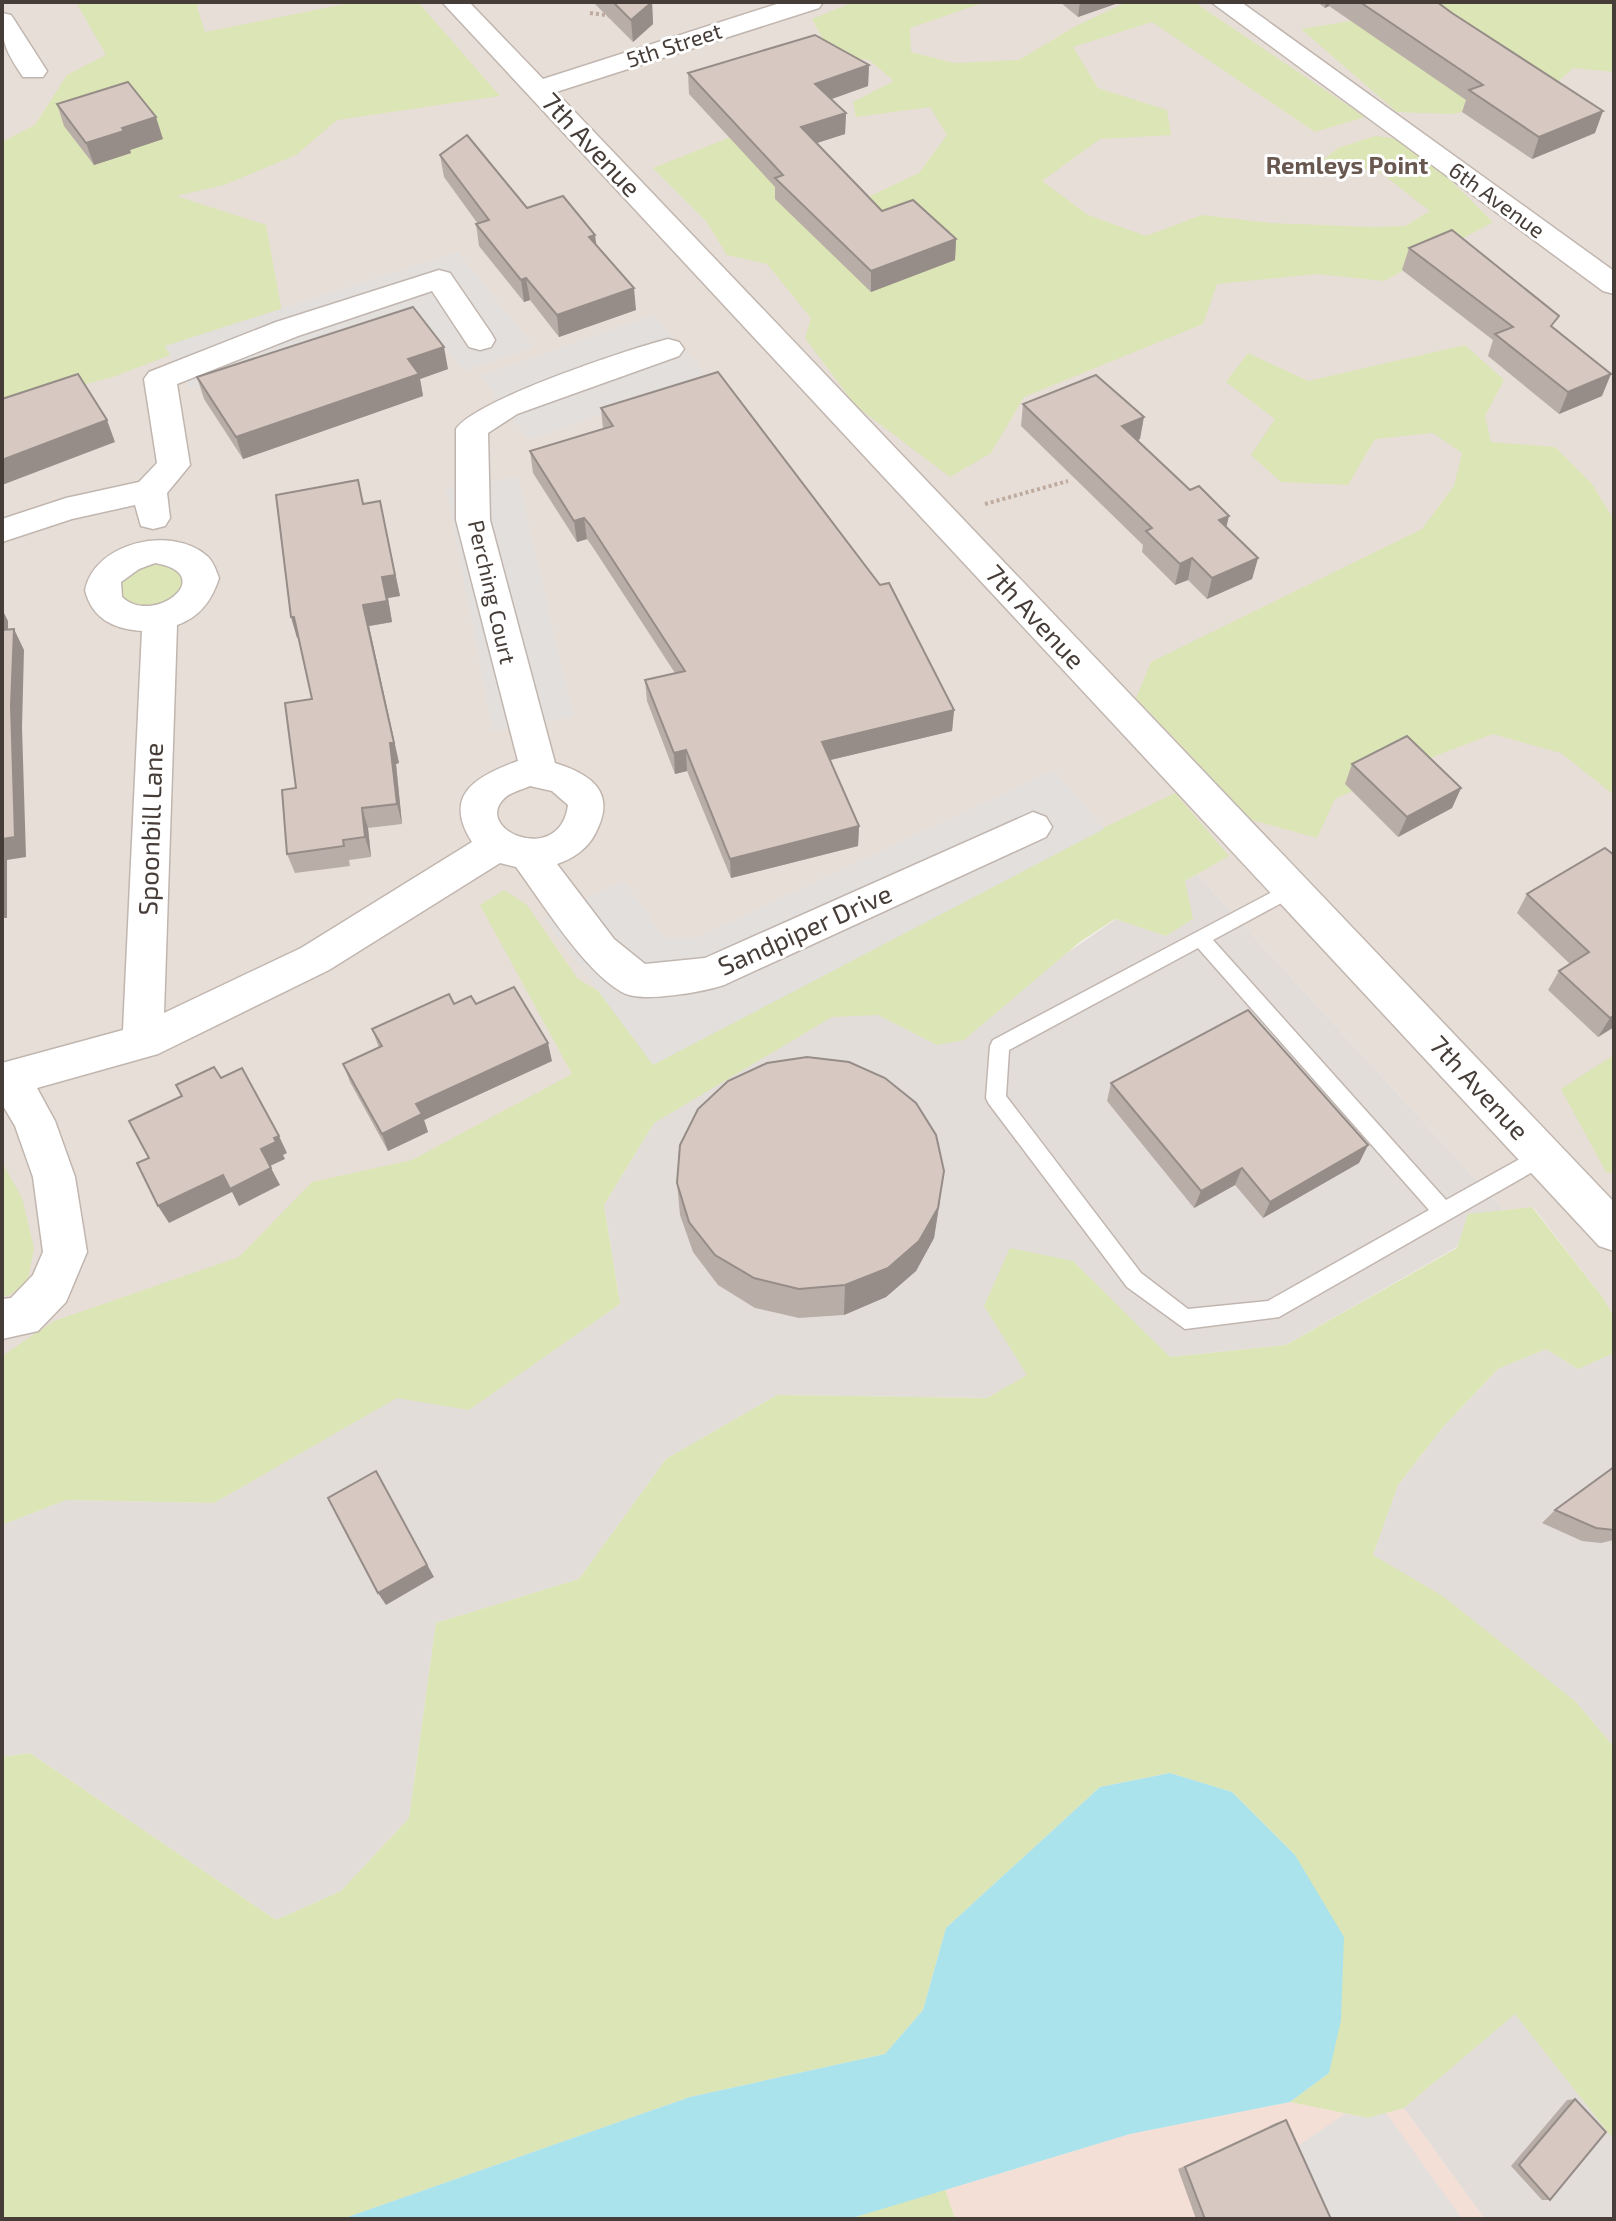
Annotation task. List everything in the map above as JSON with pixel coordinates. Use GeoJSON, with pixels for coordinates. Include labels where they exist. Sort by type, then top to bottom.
{"type":"FeatureCollection","features":[{"type":"Feature","properties":{"kind":"street","name":"7th Avenue"},"geometry":{"type":"LineString","coordinates":[[455,2],[1614,1232]]}},
{"type":"Feature","properties":{"kind":"street","name":"5th Street"},"geometry":{"type":"LineString","coordinates":[[538,89],[810,2]]}},
{"type":"Feature","properties":{"kind":"street","name":"6th Avenue"},"geometry":{"type":"LineString","coordinates":[[1224,2],[1614,285]]}},
{"type":"Feature","properties":{"kind":"street"},"geometry":{"type":"LineString","coordinates":[[2,21],[33,71]]}},
{"type":"Feature","properties":{"kind":"street"},"geometry":{"type":"LineString","coordinates":[[2,531],[66,509],[150,491],[174,465],[160,379],[287,329],[439,279],[480,340]]}},
{"type":"Feature","properties":{"kind":"street","name":"Perching Court"},"geometry":{"type":"LineString","coordinates":[[539,772],[473,520],[472,429],[506,407],[668,349]]}},
{"type":"Feature","properties":{"kind":"street"},"geometry":{"type":"LineString","coordinates":[[150,491],[155,551]]}},
{"type":"Feature","properties":{"kind":"street"},"geometry":{"type":"LineString","coordinates":[[155,551],[186,555],[197,563],[202,573],[198,595],[176,612],[160,617],[144,619],[116,613],[103,594],[105,582],[124,561],[155,551]]}},
{"type":"Feature","properties":{"kind":"street","name":"Spoonbill Lane"},"geometry":{"type":"LineString","coordinates":[[143,1042],[160,617]]}},
{"type":"Feature","properties":{"kind":"street"},"geometry":{"type":"LineString","coordinates":[[2,1319],[22,1317],[50,1288],[65,1252],[54,1177],[34,1121],[5,1079],[143,1042],[315,959],[512,850],[545,852],[574,836],[586,811],[584,798],[576,786],[563,777],[539,772]]}},
{"type":"Feature","properties":{"kind":"street","name":"Sandpiper Drive"},"geometry":{"type":"LineString","coordinates":[[539,772],[511,776],[484,795],[478,809],[478,823],[484,836],[512,850],[600,950],[637,981],[710,974],[1033,827]]}},
{"type":"Feature","properties":{"kind":"lane"},"geometry":{"type":"LineString","coordinates":[[1291,889],[1000,1046],[996,1098],[1134,1280],[1185,1319],[1271,1310],[1543,1156]]}},
{"type":"Feature","properties":{"kind":"lane"},"geometry":{"type":"LineString","coordinates":[[1200,938],[1444,1212]]}},
{"type":"Feature","properties":{"kind":"path"},"geometry":{"type":"LineString","coordinates":[[945,521],[1013,492],[1052,488],[1068,481]]}},
{"type":"Feature","properties":{"kind":"shaded area"},"geometry":{"type":"Polygon","coordinates":[[[2,2],[1614,2],[1614,1317],[1603,1298],[1533,1207],[1504,1210],[1197,874],[1229,855],[2,1432],[2,2]]]}},
{"type":"Feature","properties":{"kind":"shaded area"},"geometry":{"type":"Polygon","coordinates":[[[458,252],[534,347],[464,371],[420,314],[190,389],[165,346],[458,252]]]}},
{"type":"Feature","properties":{"kind":"shaded area"},"geometry":{"type":"Polygon","coordinates":[[[654,315],[707,376],[529,440],[480,376],[654,315]]]}},
{"type":"Feature","properties":{"kind":"shaded area"},"geometry":{"type":"Polygon","coordinates":[[[518,477],[573,717],[493,731],[446,488],[518,477]]]}},
{"type":"Feature","properties":{"kind":"shaded area"},"geometry":{"type":"Polygon","coordinates":[[[1054,770],[1104,829],[653,1065],[544,918],[624,881],[664,937],[696,938],[1054,770]]]}},
{"type":"Feature","properties":{"kind":"shaded area"},"geometry":{"type":"Polygon","coordinates":[[[1197,874],[1504,1210],[1469,1215],[1457,1247],[1286,1345],[1169,1357],[1073,1261],[984,1306],[1028,1375],[987,1398],[777,1395],[666,1459],[579,1579],[436,1623],[409,1818],[341,1891],[276,1920],[30,1753],[2,1757],[2,1525],[66,1500],[214,1503],[397,1397],[469,1409],[620,1304],[604,1205],[654,1123],[832,1017],[878,1015],[937,1044],[1116,919],[1166,936],[1185,881],[1197,874]]]}},
{"type":"Feature","properties":{"kind":"shaded area"},"geometry":{"type":"Polygon","coordinates":[[[1546,1349],[1578,1369],[1614,1353],[1614,1747],[1576,1702],[1373,1555],[1398,1485],[1443,1427],[1498,1369],[1546,1349]]]}},
{"type":"Feature","properties":{"kind":"shaded area"},"geometry":{"type":"Polygon","coordinates":[[[1515,2013],[1614,2140],[1614,2219],[1485,2219],[1404,2108],[1515,2013]]]}},
{"type":"Feature","properties":{"kind":"shaded area"},"geometry":{"type":"Polygon","coordinates":[[[1290,2102],[1368,2118],[1404,2108],[1485,2219],[955,2219],[945,2190],[1130,2134],[1290,2102]]]}},
{"type":"Feature","properties":{"kind":"shaded area"},"geometry":{"type":"Polygon","coordinates":[[[1386,2113],[1462,2219],[1329,2219],[1296,2147],[1345,2114],[1368,2118],[1386,2113]]]}},
{"type":"Feature","properties":{"kind":"green space"},"geometry":{"type":"Polygon","coordinates":[[[76,2],[199,2],[197,7],[205,32],[355,2],[418,2],[500,96],[337,120],[296,155],[224,185],[176,196],[266,225],[282,312],[113,377],[2,406],[2,142],[35,125],[67,75],[106,55],[76,2]]]}},
{"type":"Feature","properties":{"kind":"green space"},"geometry":{"type":"Polygon","coordinates":[[[854,2],[986,2],[910,28],[911,52],[954,63],[1019,60],[1076,26],[1127,2],[1194,2],[1365,117],[1315,132],[1152,22],[1073,47],[1098,88],[1167,110],[1171,135],[1100,139],[1042,181],[1088,215],[1146,236],[1202,215],[1270,223],[1405,226],[1430,211],[1376,169],[1307,173],[1338,148],[1375,136],[1399,139],[1442,172],[1493,222],[1384,281],[1317,274],[1217,284],[1203,324],[1024,397],[991,453],[950,477],[856,406],[805,338],[811,318],[767,264],[727,255],[706,221],[653,168],[753,128],[860,201],[919,173],[947,135],[930,107],[856,117],[853,102],[894,81],[869,60],[831,55],[812,19],[854,2]]]}},
{"type":"Feature","properties":{"kind":"green space"},"geometry":{"type":"Polygon","coordinates":[[[1409,2],[1614,3],[1614,72],[1573,68],[1547,92],[1453,114],[1397,112],[1301,29],[1395,14],[1409,2]]]}},
{"type":"Feature","properties":{"kind":"green space"},"geometry":{"type":"Polygon","coordinates":[[[1465,345],[1504,380],[1485,416],[1491,442],[1555,447],[1592,484],[1614,520],[1614,795],[1561,753],[1493,734],[1335,799],[1317,838],[1252,820],[1136,698],[1151,662],[1422,529],[1454,486],[1462,453],[1433,433],[1375,439],[1348,485],[1281,482],[1251,455],[1275,419],[1226,382],[1248,353],[1308,381],[1465,345]]]}},
{"type":"Feature","properties":{"kind":"green space"},"geometry":{"type":"Polygon","coordinates":[[[170,558],[189,586],[161,608],[125,607],[115,577],[123,569],[170,558]]]}},
{"type":"Feature","properties":{"kind":"green space"},"geometry":{"type":"Polygon","coordinates":[[[1175,793],[1229,856],[1185,881],[1193,919],[1166,936],[1115,919],[1081,941],[964,1040],[937,1045],[878,1015],[832,1017],[654,1123],[604,1205],[620,1304],[469,1410],[397,1398],[214,1503],[66,1500],[2,1525],[2,1356],[54,1321],[239,1257],[312,1182],[412,1160],[572,1074],[480,905],[504,890],[527,905],[578,979],[638,1014],[713,1018],[1175,793]]]}},
{"type":"Feature","properties":{"kind":"green space"},"geometry":{"type":"Polygon","coordinates":[[[1614,1055],[1614,1173],[1606,1172],[1561,1089],[1614,1055]]]}},
{"type":"Feature","properties":{"kind":"green space"},"geometry":{"type":"Polygon","coordinates":[[[2,1162],[22,1198],[34,1248],[27,1284],[8,1296],[2,1295],[2,1162]]]}},
{"type":"Feature","properties":{"kind":"green space"},"geometry":{"type":"Polygon","coordinates":[[[1532,1207],[1603,1298],[1614,1317],[1614,1353],[1578,1369],[1546,1349],[1498,1369],[1443,1427],[1398,1485],[1373,1555],[1444,1597],[1576,1702],[1614,1747],[1614,2140],[1515,2014],[1404,2108],[1368,2118],[1290,2102],[1329,2073],[1295,1855],[1232,1792],[1170,1773],[1100,1787],[946,1928],[923,2010],[885,2054],[690,2097],[342,2219],[2,2219],[2,1757],[30,1753],[276,1920],[341,1891],[409,1818],[436,1623],[579,1579],[666,1459],[777,1395],[987,1398],[1027,1375],[984,1306],[1010,1248],[1073,1261],[1170,1357],[1286,1345],[1457,1248],[1468,1214],[1532,1207]]]}},
{"type":"Feature","properties":{"kind":"green space"},"geometry":{"type":"Polygon","coordinates":[[[945,2189],[955,2219],[849,2219],[945,2189]]]}},
{"type":"Feature","properties":{"kind":"water"},"geometry":{"type":"Polygon","coordinates":[[[1170,1773],[1232,1792],[1295,1855],[1344,1937],[1341,2020],[1329,2073],[1290,2102],[1130,2134],[849,2219],[342,2219],[690,2097],[885,2054],[923,2010],[946,1928],[1100,1787],[1170,1773]]]}},
{"type":"Feature","properties":{"kind":"building"},"geometry":{"type":"Polygon","coordinates":[[[613,2],[652,2],[631,20],[613,2]]]}},
{"type":"Feature","properties":{"kind":"building"},"geometry":{"type":"Polygon","coordinates":[[[1360,2],[1437,2],[1603,111],[1539,137],[1469,90],[1483,85],[1360,2]]]}},
{"type":"Feature","properties":{"kind":"building"},"geometry":{"type":"Polygon","coordinates":[[[815,35],[869,65],[815,84],[846,113],[801,127],[882,211],[913,200],[956,239],[871,271],[775,178],[783,175],[688,73],[815,35]]]}},
{"type":"Feature","properties":{"kind":"building"},"geometry":{"type":"Polygon","coordinates":[[[128,82],[156,117],[86,143],[57,104],[128,82]]]}},
{"type":"Feature","properties":{"kind":"building"},"geometry":{"type":"Polygon","coordinates":[[[467,135],[527,208],[563,196],[595,235],[589,237],[634,288],[557,315],[526,278],[521,280],[476,224],[489,220],[440,155],[467,135]]]}},
{"type":"Feature","properties":{"kind":"building"},"geometry":{"type":"Polygon","coordinates":[[[1452,230],[1559,316],[1551,326],[1611,374],[1568,392],[1495,334],[1513,327],[1409,248],[1452,230]]]}},
{"type":"Feature","properties":{"kind":"building"},"geometry":{"type":"Polygon","coordinates":[[[413,307],[444,347],[408,359],[419,374],[236,437],[197,377],[413,307]]]}},
{"type":"Feature","properties":{"kind":"building"},"geometry":{"type":"Polygon","coordinates":[[[718,372],[880,585],[889,583],[954,710],[822,742],[859,826],[730,859],[686,750],[674,753],[645,680],[685,671],[590,525],[584,518],[574,521],[530,451],[613,426],[601,408],[718,372]]]}},
{"type":"Feature","properties":{"kind":"building"},"geometry":{"type":"Polygon","coordinates":[[[78,374],[107,420],[2,460],[2,399],[78,374]]]}},
{"type":"Feature","properties":{"kind":"building"},"geometry":{"type":"Polygon","coordinates":[[[1096,375],[1144,417],[1122,426],[1190,490],[1199,486],[1229,516],[1219,520],[1258,558],[1212,578],[1192,558],[1180,564],[1146,531],[1152,528],[1023,404],[1096,375]]]}},
{"type":"Feature","properties":{"kind":"building"},"geometry":{"type":"Polygon","coordinates":[[[358,480],[363,504],[380,501],[395,575],[382,577],[387,601],[363,605],[394,743],[390,743],[397,804],[362,808],[365,837],[343,840],[344,846],[287,854],[282,790],[296,788],[285,703],[312,699],[294,617],[291,617],[276,495],[358,480]]]}},
{"type":"Feature","properties":{"kind":"building"},"geometry":{"type":"Polygon","coordinates":[[[14,629],[11,706],[15,837],[2,839],[2,630],[14,629]]]}},
{"type":"Feature","properties":{"kind":"building"},"geometry":{"type":"Polygon","coordinates":[[[1407,736],[1461,788],[1407,817],[1352,764],[1407,736]]]}},
{"type":"Feature","properties":{"kind":"building"},"geometry":{"type":"Polygon","coordinates":[[[1605,848],[1614,855],[1614,1016],[1610,1018],[1559,971],[1589,952],[1527,894],[1605,848]]]}},
{"type":"Feature","properties":{"kind":"building"},"geometry":{"type":"Polygon","coordinates":[[[514,987],[548,1043],[416,1104],[422,1114],[382,1134],[343,1064],[382,1046],[372,1029],[449,994],[454,1004],[471,996],[476,1004],[514,987]]]}},
{"type":"Feature","properties":{"kind":"building"},"geometry":{"type":"Polygon","coordinates":[[[1248,1010],[1368,1145],[1270,1202],[1242,1168],[1201,1191],[1111,1083],[1248,1010]]]}},
{"type":"Feature","properties":{"kind":"building"},"geometry":{"type":"Polygon","coordinates":[[[807,1057],[849,1062],[885,1078],[916,1103],[936,1135],[944,1171],[938,1208],[919,1241],[888,1268],[845,1285],[799,1289],[754,1278],[715,1255],[689,1222],[677,1183],[680,1145],[698,1109],[728,1081],[767,1063],[807,1057]]]}},
{"type":"Feature","properties":{"kind":"building"},"geometry":{"type":"Polygon","coordinates":[[[214,1067],[221,1078],[242,1068],[279,1136],[274,1138],[276,1142],[261,1149],[271,1168],[230,1189],[223,1175],[158,1206],[137,1163],[149,1158],[129,1121],[182,1096],[176,1085],[214,1067]]]}},
{"type":"Feature","properties":{"kind":"building"},"geometry":{"type":"Polygon","coordinates":[[[1614,1467],[1614,1530],[1596,1528],[1555,1510],[1614,1467]]]}},
{"type":"Feature","properties":{"kind":"building"},"geometry":{"type":"Polygon","coordinates":[[[376,1471],[427,1565],[378,1593],[328,1498],[376,1471]]]}},
{"type":"Feature","properties":{"kind":"building"},"geometry":{"type":"Polygon","coordinates":[[[1575,2099],[1606,2132],[1550,2200],[1519,2165],[1575,2099]]]}},
{"type":"Feature","properties":{"kind":"building"},"geometry":{"type":"Polygon","coordinates":[[[1286,2120],[1331,2219],[1205,2219],[1185,2167],[1286,2120]]]}},
{"type":"Feature","properties":{"kind":"district","name":"Remleys Point"},"geometry":{"type":"Point","coordinates":[1347,166]}}]}
